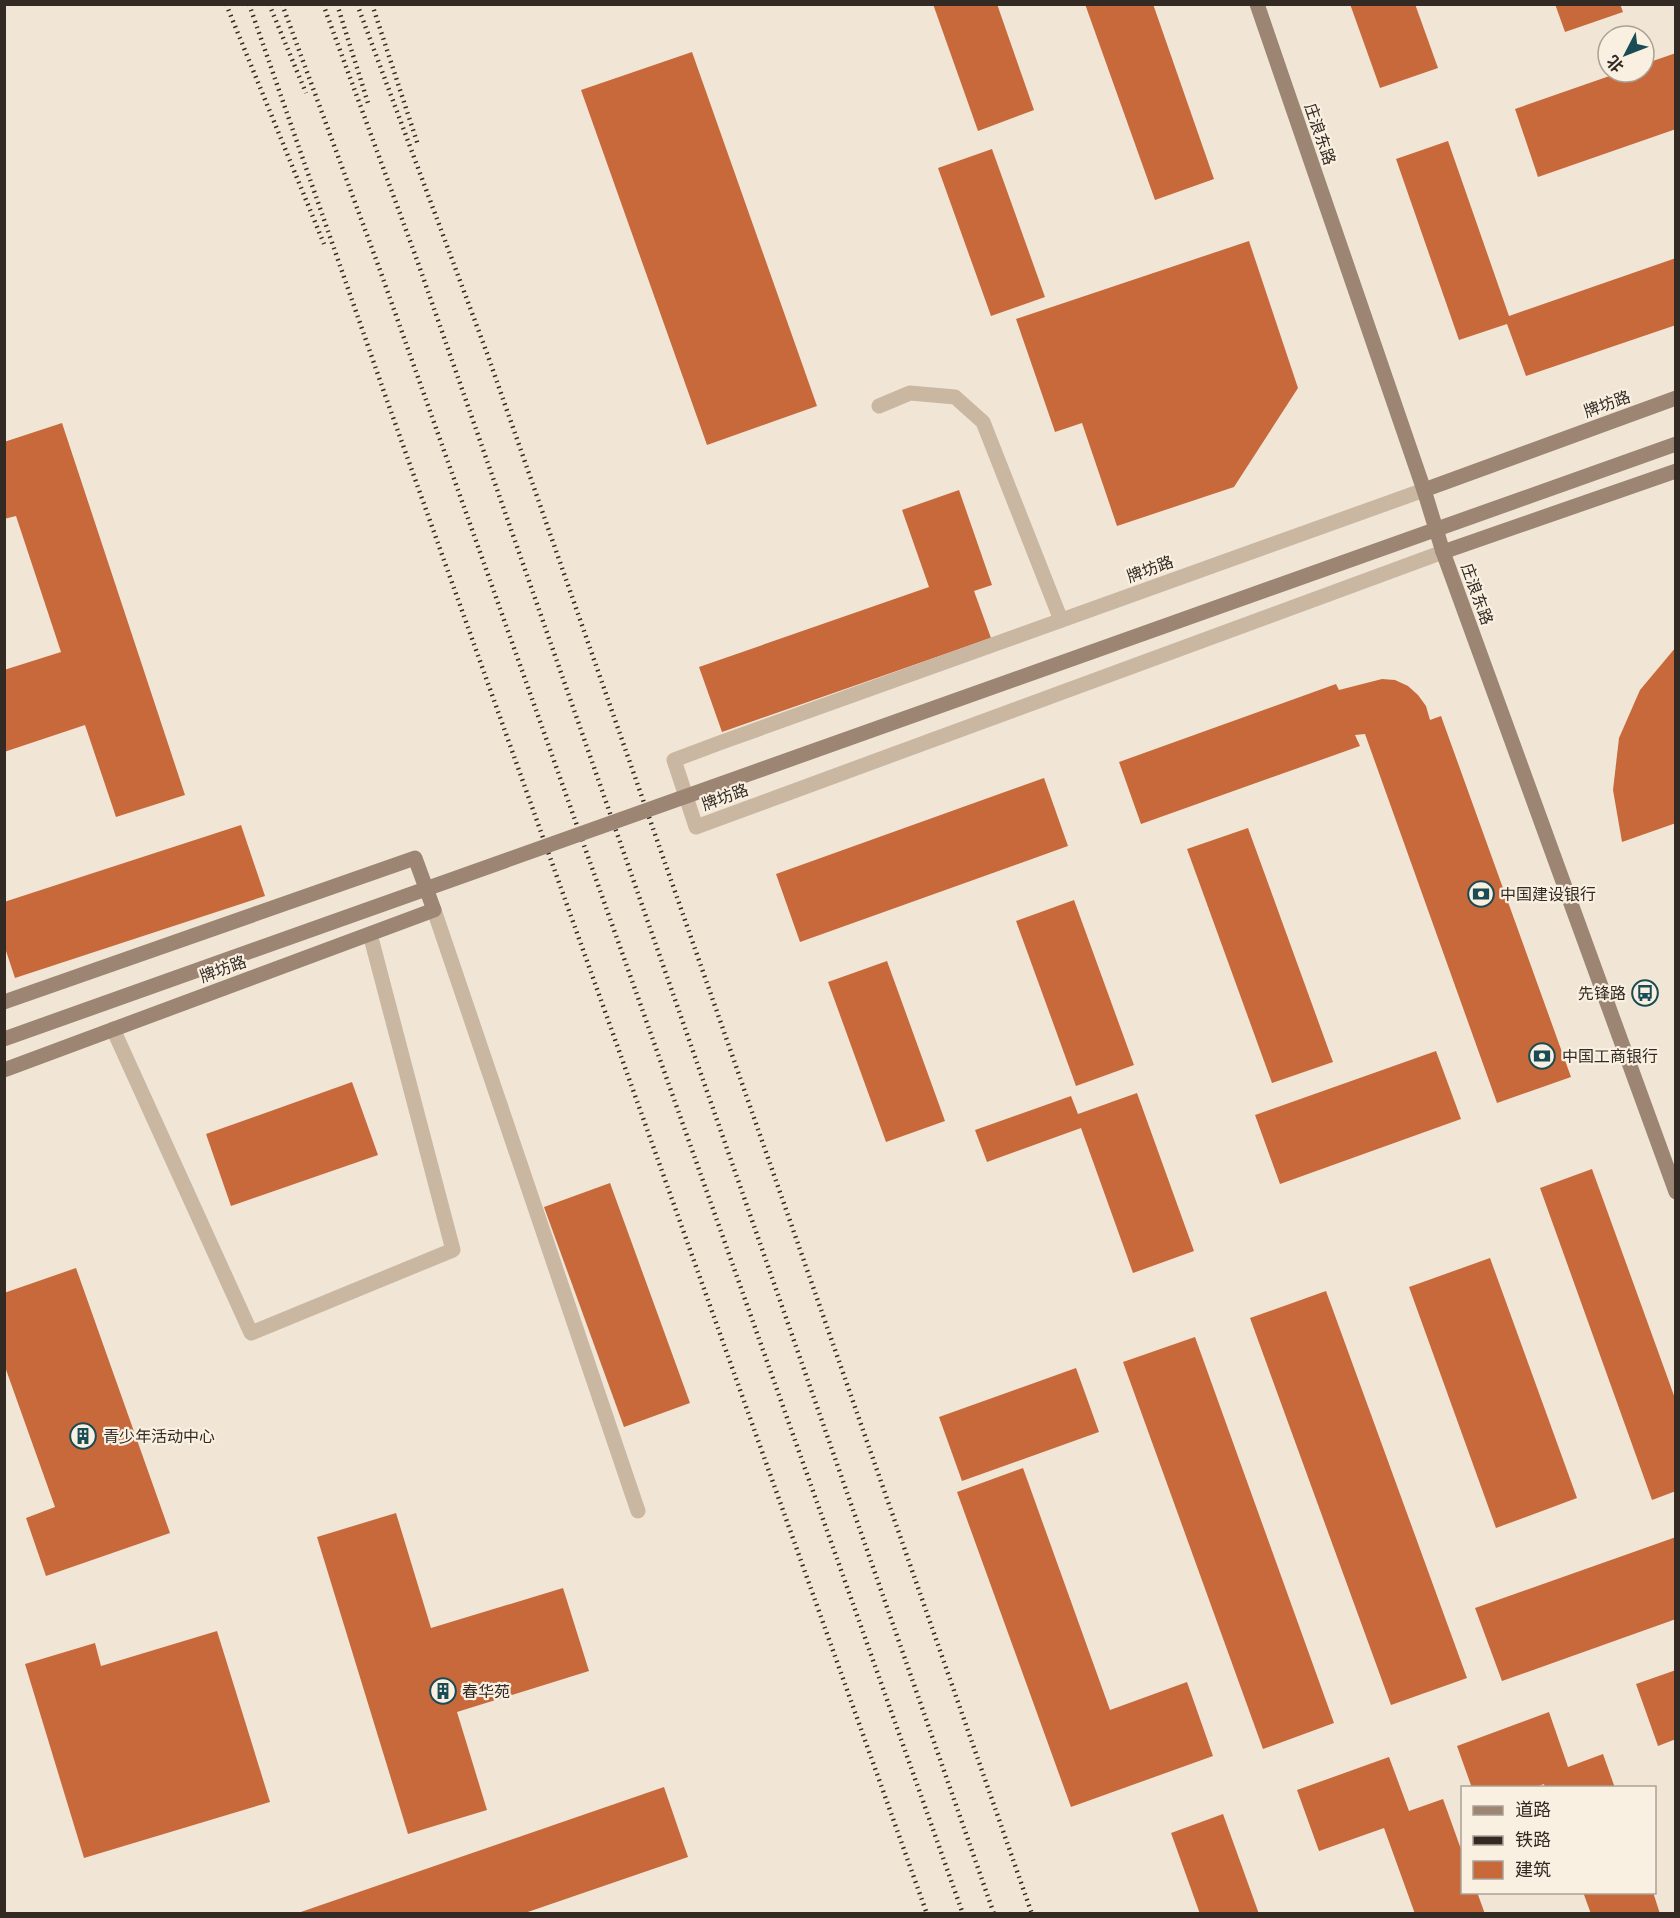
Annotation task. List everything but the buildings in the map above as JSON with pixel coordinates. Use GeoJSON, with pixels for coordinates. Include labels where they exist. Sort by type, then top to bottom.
{"type":"FeatureCollection","features":[{"type":"Feature","properties":{"kind":"street","name":"庄浪东路"},"geometry":{"type":"LineString","coordinates":[[1257,4],[1424,490],[1443,552],[1676,1192]]}},
{"type":"Feature","properties":{"kind":"street"},"geometry":{"type":"LineString","coordinates":[[879,406],[910,393],[955,397],[983,422],[1061,620]]}},
{"type":"Feature","properties":{"kind":"street","name":"牌坊路"},"geometry":{"type":"LineString","coordinates":[[1676,399],[674,760],[696,827],[1443,552],[1676,471]]}},
{"type":"Feature","properties":{"kind":"street","name":"牌坊路"},"geometry":{"type":"LineString","coordinates":[[4,1040],[1676,444]]}},
{"type":"Feature","properties":{"kind":"street"},"geometry":{"type":"LineString","coordinates":[[665,805],[1206,614],[1436,530]]}},
{"type":"Feature","properties":{"kind":"street"},"geometry":{"type":"LineString","coordinates":[[4,1002],[415,858],[638,1511]]}},
{"type":"Feature","properties":{"kind":"street"},"geometry":{"type":"LineString","coordinates":[[4,1040],[426,889]]}},
{"type":"Feature","properties":{"kind":"street","name":"牌坊路"},"geometry":{"type":"LineString","coordinates":[[4,1070],[434,910]]}},
{"type":"Feature","properties":{"kind":"street"},"geometry":{"type":"LineString","coordinates":[[112,1029],[250,1333],[453,1250],[370,934]]}},
{"type":"Feature","properties":{"kind":"railway"},"geometry":{"type":"LineString","coordinates":[[226,4],[324,244]]}},
{"type":"Feature","properties":{"kind":"railway"},"geometry":{"type":"LineString","coordinates":[[249,4],[384,392],[927,1914]]}},
{"type":"Feature","properties":{"kind":"railway"},"geometry":{"type":"LineString","coordinates":[[269,4],[306,93]]}},
{"type":"Feature","properties":{"kind":"railway"},"geometry":{"type":"LineString","coordinates":[[282,4],[381,273],[963,1914]]}},
{"type":"Feature","properties":{"kind":"railway"},"geometry":{"type":"LineString","coordinates":[[323,4],[417,260],[994,1914]]}},
{"type":"Feature","properties":{"kind":"railway"},"geometry":{"type":"LineString","coordinates":[[337,4],[368,103]]}},
{"type":"Feature","properties":{"kind":"railway"},"geometry":{"type":"LineString","coordinates":[[357,4],[488,356],[1032,1914]]}},
{"type":"Feature","properties":{"kind":"railway"},"geometry":{"type":"LineString","coordinates":[[372,4],[418,145]]}},
{"type":"Feature","properties":{"kind":"place","name":"中国建设银行"},"geometry":{"type":"Point","coordinates":[1481,894]}},
{"type":"Feature","properties":{"kind":"place","name":"先锋路"},"geometry":{"type":"Point","coordinates":[1645,993]}},
{"type":"Feature","properties":{"kind":"place","name":"中国工商银行"},"geometry":{"type":"Point","coordinates":[1542,1056]}},
{"type":"Feature","properties":{"kind":"place","name":"青少年活动中心"},"geometry":{"type":"Point","coordinates":[83,1436]}},
{"type":"Feature","properties":{"kind":"place","name":"春华苑"},"geometry":{"type":"Point","coordinates":[443,1691]}}]}
